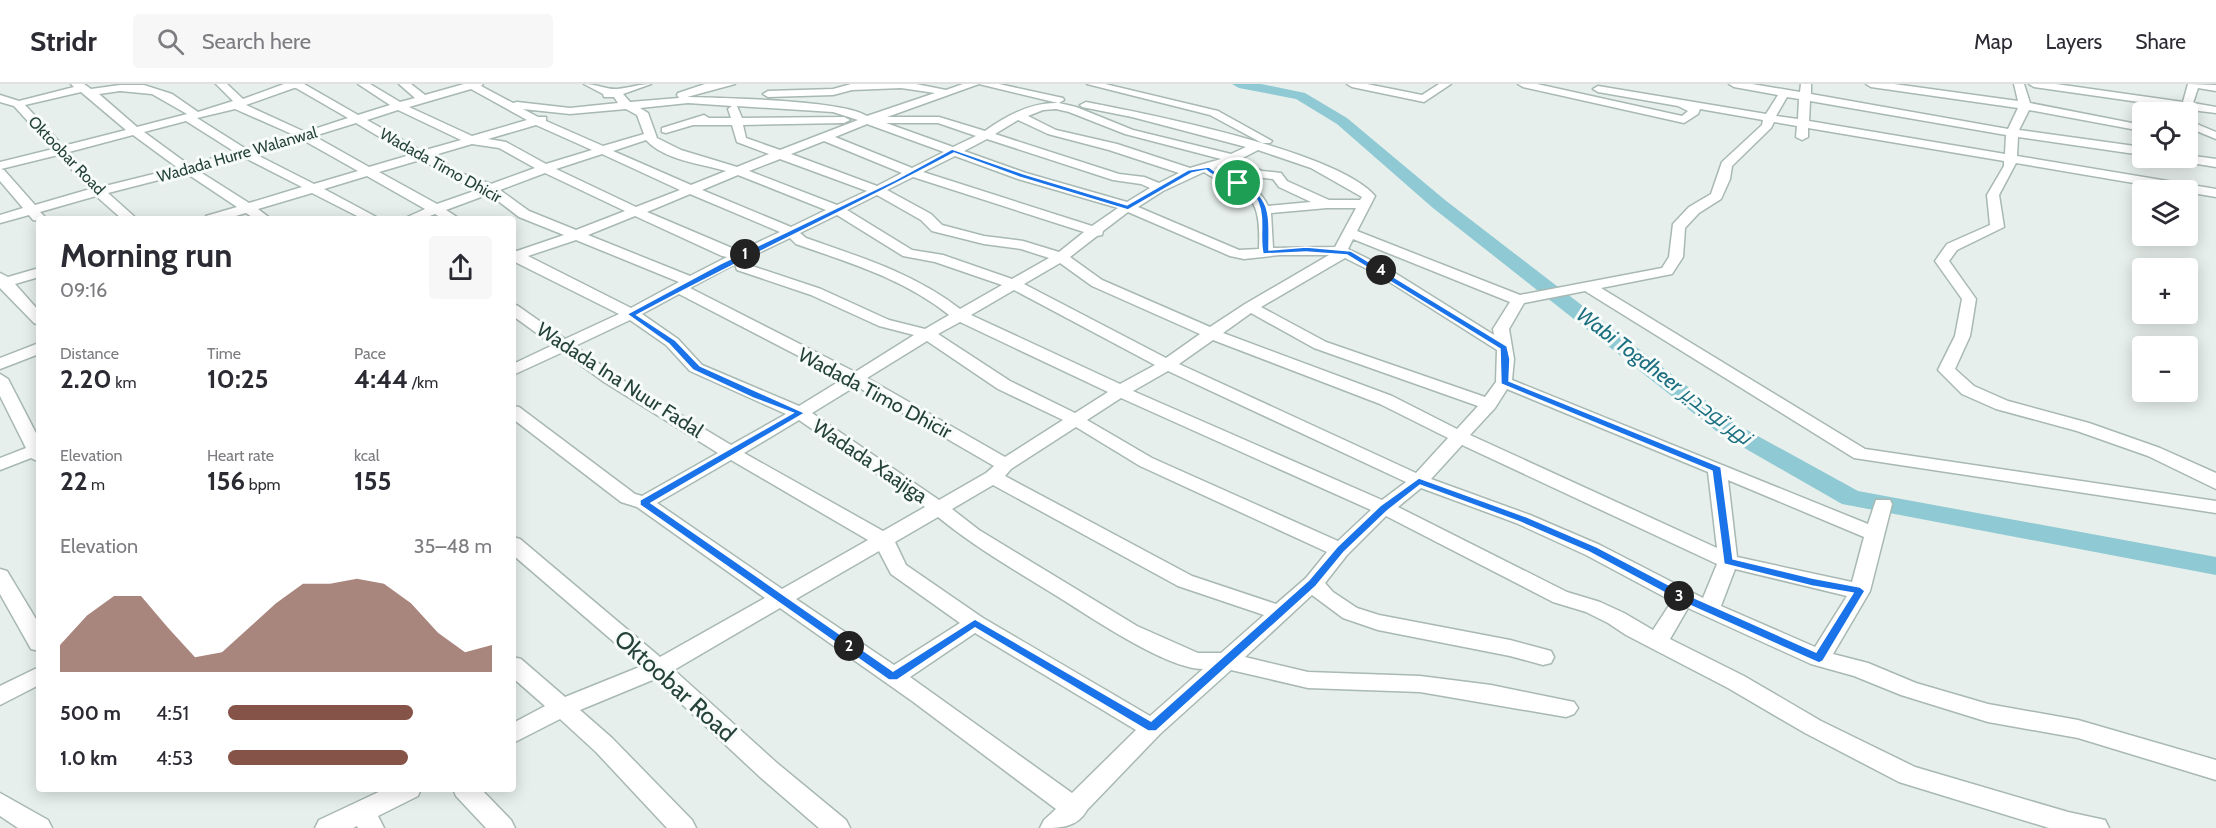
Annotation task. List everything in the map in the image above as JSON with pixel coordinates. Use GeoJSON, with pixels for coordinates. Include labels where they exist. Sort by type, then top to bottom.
{"type":"FeatureCollection","features":[{"type":"Feature","properties":{"kind":"street"},"geometry":{"type":"LineString","coordinates":[[221,84],[239,101],[236,105]]}},
{"type":"Feature","properties":{"kind":"street"},"geometry":{"type":"LineString","coordinates":[[0,166],[236,105],[293,84]]}},
{"type":"Feature","properties":{"kind":"street","name":"Wadada Timo Dhicir"},"geometry":{"type":"LineString","coordinates":[[293,84],[441,165],[451,174],[490,188],[524,214],[686,286],[797,350],[856,378],[999,471],[1185,581],[1280,613]]}},
{"type":"Feature","properties":{"kind":"street"},"geometry":{"type":"LineString","coordinates":[[363,84],[399,106],[471,140],[502,145],[573,183],[727,253],[741,256]]}},
{"type":"Feature","properties":{"kind":"street"},"geometry":{"type":"LineString","coordinates":[[404,84],[423,99]]}},
{"type":"Feature","properties":{"kind":"street"},"geometry":{"type":"LineString","coordinates":[[589,84],[605,92],[617,92]]}},
{"type":"Feature","properties":{"kind":"street"},"geometry":{"type":"LineString","coordinates":[[221,216],[570,111],[617,92],[646,84]]}},
{"type":"Feature","properties":{"kind":"street"},"geometry":{"type":"LineString","coordinates":[[502,104],[570,111],[628,106],[710,86],[729,84]]}},
{"type":"Feature","properties":{"kind":"street"},"geometry":{"type":"LineString","coordinates":[[666,130],[734,109],[789,84]]}},
{"type":"Feature","properties":{"kind":"street"},"geometry":{"type":"LineString","coordinates":[[516,255],[574,236],[866,120],[974,84]]}},
{"type":"Feature","properties":{"kind":"street"},"geometry":{"type":"LineString","coordinates":[[984,84],[1133,114],[1292,154]]}},
{"type":"Feature","properties":{"kind":"street"},"geometry":{"type":"LineString","coordinates":[[516,732],[561,708],[659,668],[939,508],[1120,391],[1167,365],[1250,307],[1342,251],[1369,196],[1351,182],[1214,113],[1092,84]]}},
{"type":"Feature","properties":{"kind":"street"},"geometry":{"type":"LineString","coordinates":[[1352,84],[1424,99],[1446,84]]}},
{"type":"Feature","properties":{"kind":"street"},"geometry":{"type":"LineString","coordinates":[[1523,84],[1684,120],[1694,112],[1689,106],[1680,103],[1607,92],[1599,86]]}},
{"type":"Feature","properties":{"kind":"street"},"geometry":{"type":"LineString","coordinates":[[1734,84],[1785,92],[1806,90],[2013,133],[2132,150]]}},
{"type":"Feature","properties":{"kind":"street"},"geometry":{"type":"LineString","coordinates":[[1871,84],[2025,106],[2132,126]]}},
{"type":"Feature","properties":{"kind":"street"},"geometry":{"type":"LineString","coordinates":[[2019,84],[2025,106],[2013,133],[2010,166],[1993,195],[1997,227],[1952,247],[1942,261],[1970,298],[1967,324],[1957,354],[1946,370],[1968,390],[2002,405],[2083,427],[2154,452],[2209,477],[2216,483]]}},
{"type":"Feature","properties":{"kind":"street"},"geometry":{"type":"LineString","coordinates":[[2034,84],[2140,102]]}},
{"type":"Feature","properties":{"kind":"street"},"geometry":{"type":"LineString","coordinates":[[2189,102],[2194,84],[2216,88]]}},
{"type":"Feature","properties":{"kind":"street"},"geometry":{"type":"LineString","coordinates":[[473,85],[502,104],[537,121],[691,190],[792,232],[801,241],[887,272],[924,290],[960,316],[1120,391],[1384,508],[1560,597],[1593,607],[1616,618],[1657,642],[1736,682],[1813,727],[1908,774],[1949,789],[2068,823],[2096,828]]}},
{"type":"Feature","properties":{"kind":"street","name":"Wadada Hurre Walanwal"},"geometry":{"type":"LineString","coordinates":[[0,219],[36,215],[98,190],[186,170],[473,85]]}},
{"type":"Feature","properties":{"kind":"street"},"geometry":{"type":"LineString","coordinates":[[768,94],[833,92],[852,87],[899,85],[947,92]]}},
{"type":"Feature","properties":{"kind":"street"},"geometry":{"type":"LineString","coordinates":[[18,104],[83,88],[145,86],[185,106],[193,113],[189,118]]}},
{"type":"Feature","properties":{"kind":"street"},"geometry":{"type":"LineString","coordinates":[[1599,86],[1803,124],[2216,193]]}},
{"type":"Feature","properties":{"kind":"street"},"geometry":{"type":"LineString","coordinates":[[83,88],[135,132],[186,170],[260,216]]}},
{"type":"Feature","properties":{"kind":"street"},"geometry":{"type":"LineString","coordinates":[[1802,137],[1806,90]]}},
{"type":"Feature","properties":{"kind":"street"},"geometry":{"type":"LineString","coordinates":[[617,92],[623,103],[642,113],[652,140],[657,144],[677,153],[738,171],[836,209],[887,238],[908,253],[938,258],[1013,284],[1167,365],[1419,481],[1523,519],[1593,550],[1684,598],[1819,658],[1860,669],[1909,689],[1988,713],[2078,729],[2216,770]]}},
{"type":"Feature","properties":{"kind":"street"},"geometry":{"type":"LineString","coordinates":[[1350,233],[1519,300],[1667,271],[1676,257],[1678,227],[1694,210],[1716,196],[1724,179],[1726,165],[1759,136],[1767,126],[1785,92]]}},
{"type":"Feature","properties":{"kind":"street"},"geometry":{"type":"LineString","coordinates":[[680,93],[746,104],[833,109],[857,114],[866,120],[1022,176],[1128,208],[1234,254],[1306,250],[1342,251],[1382,271],[1504,348]]}},
{"type":"Feature","properties":{"kind":"street","name":"Oktoobar Road"},"geometry":{"type":"LineString","coordinates":[[0,98],[18,104],[98,190],[127,216]]}},
{"type":"Feature","properties":{"kind":"street"},"geometry":{"type":"LineString","coordinates":[[236,105],[303,135],[448,216]]}},
{"type":"Feature","properties":{"kind":"street"},"geometry":{"type":"LineString","coordinates":[[516,369],[631,314],[741,256],[912,173],[988,134],[1001,124],[1041,107],[1056,105],[1091,115],[1129,132],[1229,160],[1260,174],[1277,176],[1283,184],[1327,204]]}},
{"type":"Feature","properties":{"kind":"street"},"geometry":{"type":"LineString","coordinates":[[734,109],[739,121],[737,131],[741,140],[877,190],[926,217],[937,228],[984,240],[1023,245],[1061,257],[1097,283],[1210,333],[1386,400],[1457,436],[1728,561],[1812,582],[1860,591]]}},
{"type":"Feature","properties":{"kind":"street"},"geometry":{"type":"LineString","coordinates":[[2198,110],[2216,110]]}},
{"type":"Feature","properties":{"kind":"street"},"geometry":{"type":"LineString","coordinates":[[1020,117],[1052,132],[1113,147],[1190,172]]}},
{"type":"Feature","properties":{"kind":"street"},"geometry":{"type":"LineString","coordinates":[[189,118],[245,153],[367,216]]}},
{"type":"Feature","properties":{"kind":"street"},"geometry":{"type":"LineString","coordinates":[[693,122],[939,120],[1117,177],[1144,181],[1159,188]]}},
{"type":"Feature","properties":{"kind":"street"},"geometry":{"type":"LineString","coordinates":[[2198,128],[2216,136]]}},
{"type":"Feature","properties":{"kind":"street"},"geometry":{"type":"LineString","coordinates":[[2198,134],[2216,136]]}},
{"type":"Feature","properties":{"kind":"street"},"geometry":{"type":"LineString","coordinates":[[418,216],[546,168],[607,151],[652,135]]}},
{"type":"Feature","properties":{"kind":"street"},"geometry":{"type":"LineString","coordinates":[[825,137],[912,173],[1097,232]]}},
{"type":"Feature","properties":{"kind":"street"},"geometry":{"type":"LineString","coordinates":[[644,503],[1061,257],[1159,188],[1190,172],[1229,160],[1257,146]]}},
{"type":"Feature","properties":{"kind":"street"},"geometry":{"type":"LineString","coordinates":[[2198,160],[2216,163]]}},
{"type":"Feature","properties":{"kind":"street"},"geometry":{"type":"LineString","coordinates":[[1207,168],[1213,174],[1251,190],[1261,199],[1266,223],[1266,252]]}},
{"type":"Feature","properties":{"kind":"street"},"geometry":{"type":"LineString","coordinates":[[0,173],[36,215]]}},
{"type":"Feature","properties":{"kind":"street"},"geometry":{"type":"LineString","coordinates":[[1263,210],[1327,204],[1365,204]]}},
{"type":"Feature","properties":{"kind":"street"},"geometry":{"type":"LineString","coordinates":[[741,256],[741,267],[816,292],[884,323],[927,334],[1004,385],[1076,420],[1146,462],[1340,549]]}},
{"type":"Feature","properties":{"kind":"street","name":"Wadada Xaajiga"},"geometry":{"type":"LineString","coordinates":[[516,257],[631,314],[672,342],[696,368],[756,396],[800,413],[939,508],[972,536],[1129,631],[1179,656],[1197,661],[1228,661],[1308,680],[1420,684],[1566,708]]}},
{"type":"Feature","properties":{"kind":"street"},"geometry":{"type":"LineString","coordinates":[[36,273],[2,281],[36,317]]}},
{"type":"Feature","properties":{"kind":"street"},"geometry":{"type":"LineString","coordinates":[[1587,286],[1860,454],[2216,507]]}},
{"type":"Feature","properties":{"kind":"street"},"geometry":{"type":"LineString","coordinates":[[1053,828],[1152,728],[1312,583],[1340,549],[1384,508],[1419,481],[1457,436],[1489,404],[1504,382],[1506,359],[1500,328],[1519,300]]}},
{"type":"Feature","properties":{"kind":"street"},"geometry":{"type":"LineString","coordinates":[[1250,307],[1320,345],[1489,404]]}},
{"type":"Feature","properties":{"kind":"street","name":"Wadada Ina Nuur Fadal"},"geometry":{"type":"LineString","coordinates":[[516,311],[610,379],[730,452],[884,540]]}},
{"type":"Feature","properties":{"kind":"street"},"geometry":{"type":"LineString","coordinates":[[0,364],[36,349]]}},
{"type":"Feature","properties":{"kind":"street"},"geometry":{"type":"LineString","coordinates":[[0,379],[36,450]]}},
{"type":"Feature","properties":{"kind":"street"},"geometry":{"type":"LineString","coordinates":[[1504,382],[1875,534]]}},
{"type":"Feature","properties":{"kind":"street"},"geometry":{"type":"LineString","coordinates":[[516,413],[628,498],[644,503],[893,677],[1075,808]]}},
{"type":"Feature","properties":{"kind":"street"},"geometry":{"type":"LineString","coordinates":[[0,464],[36,452]]}},
{"type":"Feature","properties":{"kind":"street"},"geometry":{"type":"LineString","coordinates":[[1709,609],[1728,561],[1717,469]]}},
{"type":"Feature","properties":{"kind":"street"},"geometry":{"type":"LineString","coordinates":[[1819,658],[1860,591],[1883,504]]}},
{"type":"Feature","properties":{"kind":"street"},"geometry":{"type":"LineString","coordinates":[[884,540],[898,569],[975,623],[1152,728]]}},
{"type":"Feature","properties":{"kind":"street","name":"Oktoobar Road"},"geometry":{"type":"LineString","coordinates":[[516,547],[659,668],[754,758],[837,828]]}},
{"type":"Feature","properties":{"kind":"street"},"geometry":{"type":"LineString","coordinates":[[0,576],[36,638]]}},
{"type":"Feature","properties":{"kind":"street"},"geometry":{"type":"LineString","coordinates":[[1312,583],[1326,597],[1350,613],[1378,622],[1510,648],[1543,657]]}},
{"type":"Feature","properties":{"kind":"street"},"geometry":{"type":"LineString","coordinates":[[1657,642],[1684,598]]}},
{"type":"Feature","properties":{"kind":"street"},"geometry":{"type":"LineString","coordinates":[[893,677],[975,623]]}},
{"type":"Feature","properties":{"kind":"street"},"geometry":{"type":"LineString","coordinates":[[516,668],[604,745],[684,828]]}},
{"type":"Feature","properties":{"kind":"street"},"geometry":{"type":"LineString","coordinates":[[0,696],[29,679]]}},
{"type":"Feature","properties":{"kind":"street"},"geometry":{"type":"LineString","coordinates":[[328,828],[367,820],[405,792]]}},
{"type":"Feature","properties":{"kind":"street"},"geometry":{"type":"LineString","coordinates":[[468,792],[502,828]]}},
{"type":"Feature","properties":{"kind":"street"},"geometry":{"type":"LineString","coordinates":[[0,803],[39,828]]}},
{"type":"Feature","properties":{"kind":"waterway","name":"Wabi Togdheer نهر توجدير"},"geometry":{"type":"LineString","coordinates":[[1239,84],[1300,96],[1342,121],[1439,204],[1728,429],[1851,498],[2216,566]]}},
{"type":"Feature","properties":{"kind":"route"},"geometry":{"type":"LineString","coordinates":[[954,150],[1022,176],[1118,203],[1128,208],[1190,172],[1207,168],[1213,174],[1238,183],[1261,199],[1266,223],[1266,252],[1306,250],[1349,253],[1382,271],[1504,348],[1506,359],[1504,382],[1717,469],[1728,561],[1812,582],[1860,591],[1819,658],[1684,598],[1593,550],[1523,519],[1419,481],[1384,508],[1340,549],[1312,583],[1152,728],[975,623],[893,677],[644,503],[800,413],[756,396],[696,368],[672,342],[631,314],[722,265],[897,181],[954,150]]}}]}
